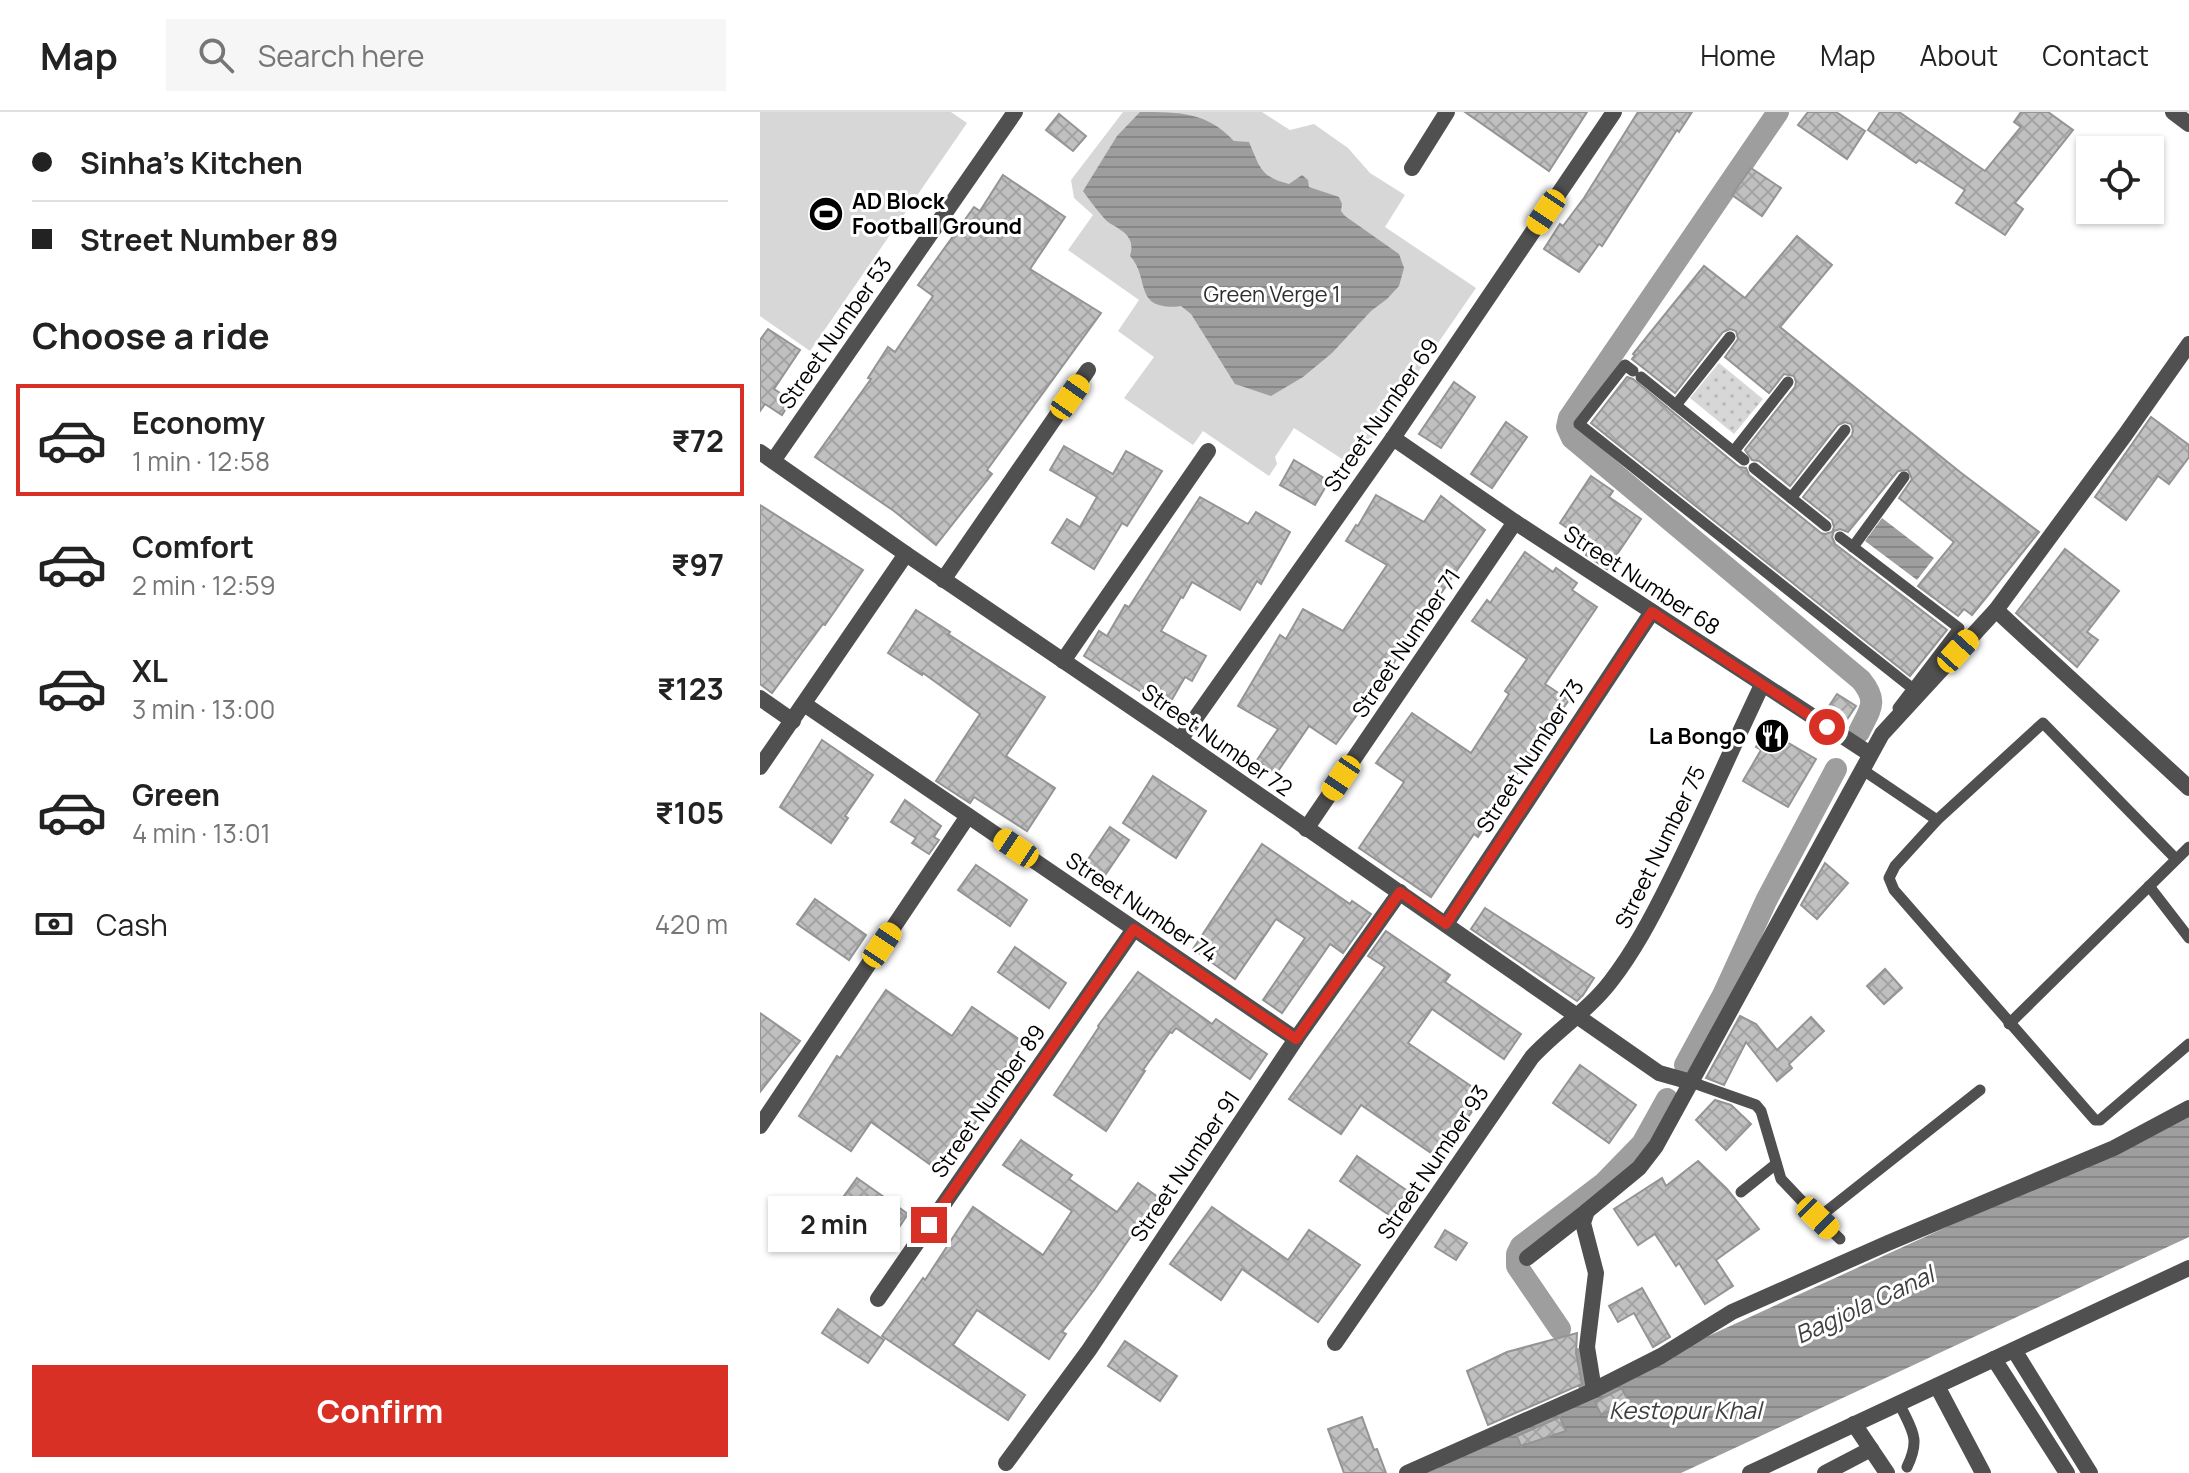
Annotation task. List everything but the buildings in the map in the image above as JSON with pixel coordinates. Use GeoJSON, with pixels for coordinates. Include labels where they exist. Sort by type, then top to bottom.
{"type":"FeatureCollection","features":[{"type":"Feature","properties":{"kind":"street","name":"Street Number 53"},"geometry":{"type":"LineString","coordinates":[[766,457],[1015,112]]}},
{"type":"Feature","properties":{"kind":"street"},"geometry":{"type":"LineString","coordinates":[[1412,168],[1447,112]]}},
{"type":"Feature","properties":{"kind":"street","name":"Street Number 69"},"geometry":{"type":"LineString","coordinates":[[1180,740],[1393,438],[1614,112]]}},
{"type":"Feature","properties":{"kind":"street"},"geometry":{"type":"LineString","coordinates":[[2173,112],[2189,124]]}},
{"type":"Feature","properties":{"kind":"street"},"geometry":{"type":"LineString","coordinates":[[1527,1258],[1648,1157],[1882,734],[1996,610],[2189,344]]}},
{"type":"Feature","properties":{"kind":"street"},"geometry":{"type":"LineString","coordinates":[[943,580],[1088,370]]}},
{"type":"Feature","properties":{"kind":"street","name":"Street Number 68"},"geometry":{"type":"LineString","coordinates":[[1393,438],[1762,685],[1866,762]]}},
{"type":"Feature","properties":{"kind":"street"},"geometry":{"type":"LineString","coordinates":[[1063,661],[1208,451]]}},
{"type":"Feature","properties":{"kind":"street","name":"Street Number 72"},"geometry":{"type":"LineString","coordinates":[[766,457],[1659,1073],[1691,1082]]}},
{"type":"Feature","properties":{"kind":"street","name":"Street Number 71"},"geometry":{"type":"LineString","coordinates":[[1306,829],[1515,522]]}},
{"type":"Feature","properties":{"kind":"street"},"geometry":{"type":"LineString","coordinates":[[760,767],[906,554]]}},
{"type":"Feature","properties":{"kind":"street"},"geometry":{"type":"LineString","coordinates":[[1996,610],[2189,788]]}},
{"type":"Feature","properties":{"kind":"street","name":"Street Number 73"},"geometry":{"type":"LineString","coordinates":[[1446,924],[1652,612]]}},
{"type":"Feature","properties":{"kind":"street","name":"Street Number 75"},"geometry":{"type":"LineString","coordinates":[[1579,1017],[1611,981],[1639,941],[1685,851],[1762,685]]}},
{"type":"Feature","properties":{"kind":"street"},"geometry":{"type":"LineString","coordinates":[[760,698],[793,721]]}},
{"type":"Feature","properties":{"kind":"street","name":"Street Number 74"},"geometry":{"type":"LineString","coordinates":[[804,704],[1296,1039]]}},
{"type":"Feature","properties":{"kind":"street"},"geometry":{"type":"LineString","coordinates":[[760,1126],[968,816]]}},
{"type":"Feature","properties":{"kind":"street","name":"Street Number 91"},"geometry":{"type":"LineString","coordinates":[[1006,1463],[1089,1350],[1296,1039],[1400,892]]}},
{"type":"Feature","properties":{"kind":"street","name":"Street Number 89"},"geometry":{"type":"LineString","coordinates":[[878,1299],[1134,929]]}},
{"type":"Feature","properties":{"kind":"street","name":"Street Number 93"},"geometry":{"type":"LineString","coordinates":[[1335,1343],[1532,1057],[1554,1033],[1579,1017]]}},
{"type":"Feature","properties":{"kind":"street"},"geometry":{"type":"LineString","coordinates":[[1407,1473],[1594,1390],[1669,1351],[1732,1312],[2114,1148],[2189,1108]]}},
{"type":"Feature","properties":{"kind":"street"},"geometry":{"type":"LineString","coordinates":[[1587,1211],[1583,1223],[1594,1262],[1596,1283],[1587,1347],[1594,1390]]}},
{"type":"Feature","properties":{"kind":"street"},"geometry":{"type":"LineString","coordinates":[[1750,1473],[2189,1268]]}},
{"type":"Feature","properties":{"kind":"street"},"geometry":{"type":"LineString","coordinates":[[2014,1350],[2090,1473]]}},
{"type":"Feature","properties":{"kind":"street"},"geometry":{"type":"LineString","coordinates":[[1994,1359],[2067,1473]]}},
{"type":"Feature","properties":{"kind":"street"},"geometry":{"type":"LineString","coordinates":[[1937,1386],[1983,1473]]}},
{"type":"Feature","properties":{"kind":"street"},"geometry":{"type":"LineString","coordinates":[[1854,1424],[1887,1473]]}},
{"type":"Feature","properties":{"kind":"street"},"geometry":{"type":"LineString","coordinates":[[1831,1472],[1871,1449]]}},
{"type":"Feature","properties":{"kind":"lane"},"geometry":{"type":"LineString","coordinates":[[1676,405],[1730,337]]}},
{"type":"Feature","properties":{"kind":"lane"},"geometry":{"type":"LineString","coordinates":[[1826,526],[1625,365],[1579,424],[1912,688]]}},
{"type":"Feature","properties":{"kind":"lane"},"geometry":{"type":"LineString","coordinates":[[1734,451],[1788,382]]}},
{"type":"Feature","properties":{"kind":"lane"},"geometry":{"type":"LineString","coordinates":[[1791,498],[1845,430]]}},
{"type":"Feature","properties":{"kind":"lane"},"geometry":{"type":"LineString","coordinates":[[1853,547],[1904,477]]}},
{"type":"Feature","properties":{"kind":"lane"},"geometry":{"type":"LineString","coordinates":[[1840,537],[1959,628],[1912,688],[1882,734]]}},
{"type":"Feature","properties":{"kind":"lane"},"geometry":{"type":"LineString","coordinates":[[2176,859],[2043,723],[1937,820],[1895,866],[1889,878],[1894,890],[2095,1120],[2100,1120],[2189,1044]]}},
{"type":"Feature","properties":{"kind":"lane"},"geometry":{"type":"LineString","coordinates":[[1866,762],[1937,820]]}},
{"type":"Feature","properties":{"kind":"lane"},"geometry":{"type":"LineString","coordinates":[[2009,1024],[2189,847]]}},
{"type":"Feature","properties":{"kind":"lane"},"geometry":{"type":"LineString","coordinates":[[2149,886],[2189,938]]}},
{"type":"Feature","properties":{"kind":"lane"},"geometry":{"type":"LineString","coordinates":[[1691,1082],[1756,1105],[1761,1111],[1781,1179],[1840,1239]]}},
{"type":"Feature","properties":{"kind":"lane"},"geometry":{"type":"LineString","coordinates":[[1818,1218],[1980,1090]]}},
{"type":"Feature","properties":{"kind":"lane"},"geometry":{"type":"LineString","coordinates":[[1741,1192],[1776,1164]]}},
{"type":"Feature","properties":{"kind":"lane"},"geometry":{"type":"LineString","coordinates":[[1899,1403],[1916,1440],[1915,1452],[1907,1467]]}},
{"type":"Feature","properties":{"kind":"green space","name":"AD Block Football Ground"},"geometry":{"type":"Polygon","coordinates":[[[760,112],[951,112],[967,123],[810,351],[760,316],[760,112]]]}},
{"type":"Feature","properties":{"kind":"green space","name":"Green Verge 1"},"geometry":{"type":"Polygon","coordinates":[[[1123,112],[1262,112],[1290,130],[1314,124],[1348,148],[1370,173],[1405,195],[1385,227],[1476,288],[1353,466],[1294,428],[1275,457],[1277,464],[1269,476],[1203,431],[1193,445],[1124,398],[1154,357],[1118,331],[1139,300],[1068,250],[1093,215],[1074,198],[1071,180],[1123,112]]]}},
{"type":"Feature","properties":{"kind":"green space"},"geometry":{"type":"Polygon","coordinates":[[[1719,363],[1763,399],[1734,434],[1690,398],[1719,363]]]}},
{"type":"Feature","properties":{"kind":"water"},"geometry":{"type":"Polygon","coordinates":[[[1140,112],[1168,112],[1203,119],[1234,141],[1249,142],[1266,174],[1289,184],[1302,175],[1308,180],[1309,187],[1339,197],[1345,216],[1399,254],[1404,268],[1399,286],[1332,353],[1303,377],[1271,396],[1235,384],[1191,314],[1181,306],[1155,304],[1149,298],[1130,256],[1129,239],[1106,220],[1083,191],[1117,136],[1140,112]]]}},
{"type":"Feature","properties":{"kind":"water"},"geometry":{"type":"Polygon","coordinates":[[[1882,518],[1934,558],[1917,580],[1865,541],[1882,518]]]}},
{"type":"Feature","properties":{"kind":"water","name":"Kestopur Khal"},"geometry":{"type":"Polygon","coordinates":[[[2189,1116],[2189,1237],[1681,1473],[1409,1473],[2189,1116]]]}},
{"type":"Feature","properties":{"kind":"waterway"},"geometry":{"type":"LineString","coordinates":[[1778,112],[1569,418],[1567,427],[1572,438],[1861,680],[1870,694],[1871,706],[1859,732]]}},
{"type":"Feature","properties":{"kind":"waterway"},"geometry":{"type":"LineString","coordinates":[[1685,1065],[1836,769]]}},
{"type":"Feature","properties":{"kind":"waterway"},"geometry":{"type":"LineString","coordinates":[[1560,1329],[1517,1266],[1517,1254],[1521,1246],[1604,1183],[1642,1144],[1667,1099]]}},
{"type":"Feature","properties":{"kind":"waterway"},"geometry":{"type":"LineString","coordinates":[[1577,1359],[1589,1384]]}},
{"type":"Feature","properties":{"kind":"place","name":"AD Block Football Ground"},"geometry":{"type":"Point","coordinates":[826,214]}},
{"type":"Feature","properties":{"kind":"place","name":"La Bongo"},"geometry":{"type":"Point","coordinates":[1772,736]}},
{"type":"Feature","properties":{"kind":"route"},"geometry":{"type":"LineString","coordinates":[[929,1225],[1134,929],[1296,1039],[1400,892],[1446,924],[1652,612],[1827,727]]}},
{"type":"Feature","properties":{"kind":"water label","name":"Bagjola Canal"},"geometry":{"type":"Point","coordinates":[1864,1304]}}]}
